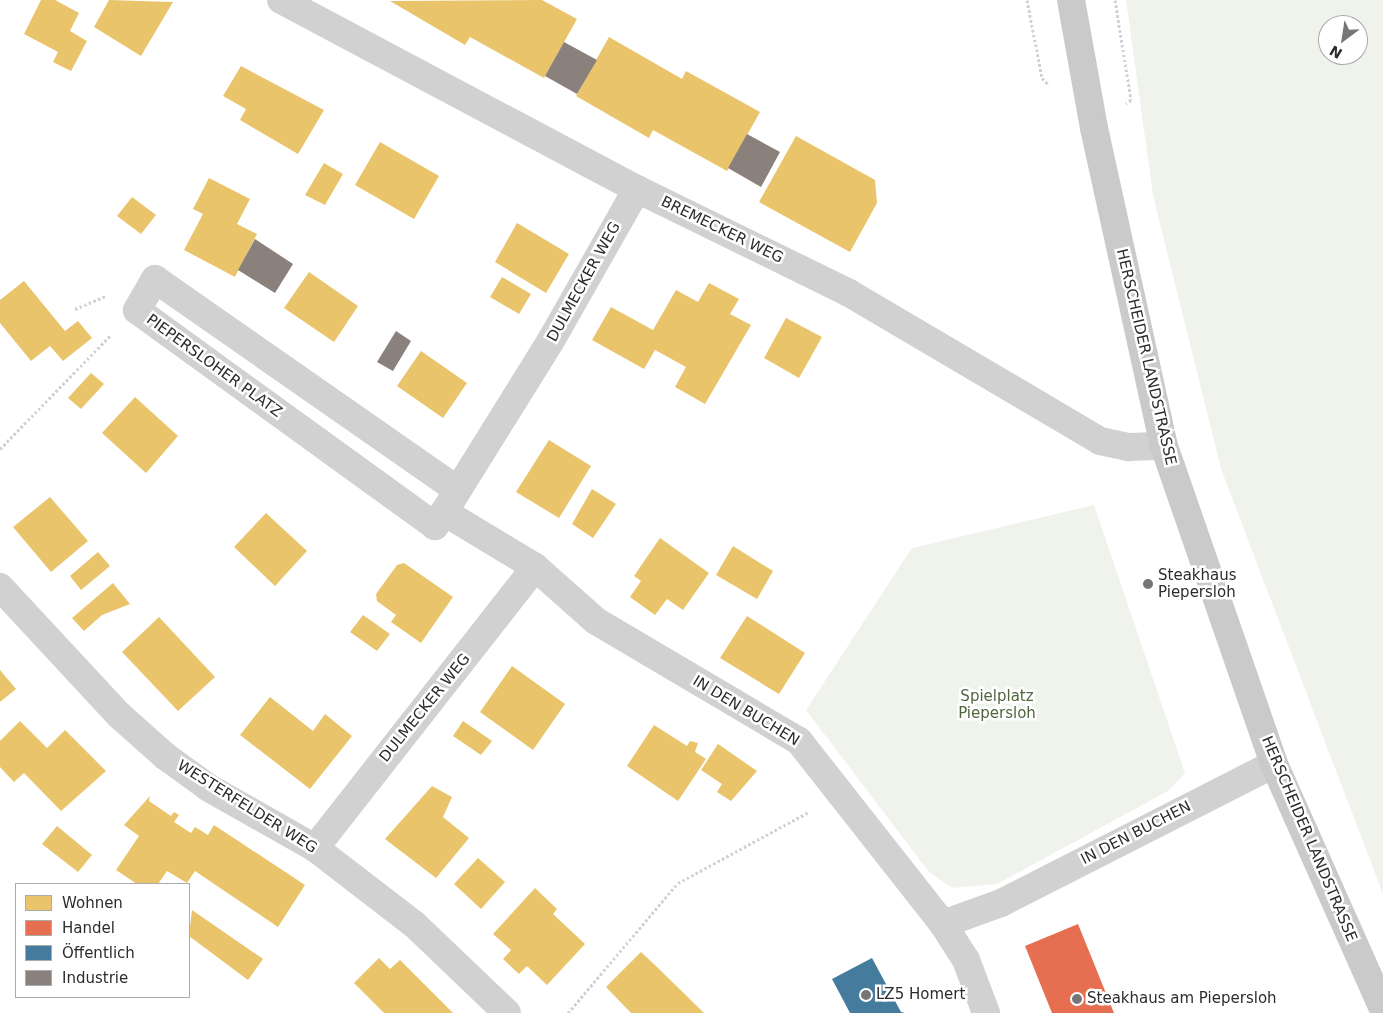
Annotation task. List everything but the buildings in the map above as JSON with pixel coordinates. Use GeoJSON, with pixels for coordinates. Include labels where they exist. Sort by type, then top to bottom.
{"type":"FeatureCollection","features":[{"type":"Feature","properties":{"kind":"main road","name":"HERSCHEIDER LANDSTRASSE"},"geometry":{"type":"LineString","coordinates":[[1071,0],[1094,128],[1164,446],[1274,764],[1383,1009]]}},
{"type":"Feature","properties":{"kind":"street","name":"BREMECKER WEG"},"geometry":{"type":"LineString","coordinates":[[281,0],[637,189],[849,293],[1100,441],[1129,447],[1164,446]]}},
{"type":"Feature","properties":{"kind":"street","name":"DULMECKER WEG"},"geometry":{"type":"LineString","coordinates":[[528,374],[637,189]]}},
{"type":"Feature","properties":{"kind":"street","name":"PIEPERSLOHER PLATZ"},"geometry":{"type":"LineString","coordinates":[[528,374],[450,501],[435,526],[137,310],[156,280],[450,501],[534,567],[596,621]]}},
{"type":"Feature","properties":{"kind":"street","name":"DULMECKER WEG"},"geometry":{"type":"LineString","coordinates":[[314,848],[534,567]]}},
{"type":"Feature","properties":{"kind":"street","name":"WESTERFELDER WEG"},"geometry":{"type":"LineString","coordinates":[[0,587],[119,715],[165,756],[209,788],[314,848],[415,924],[507,1013]]}},
{"type":"Feature","properties":{"kind":"street","name":"IN DEN BUCHEN"},"geometry":{"type":"LineString","coordinates":[[596,621],[799,741],[943,924],[966,960],[986,1013]]}},
{"type":"Feature","properties":{"kind":"street","name":"IN DEN BUCHEN"},"geometry":{"type":"LineString","coordinates":[[943,924],[1000,903],[1274,764]]}},
{"type":"Feature","properties":{"kind":"path"},"geometry":{"type":"LineString","coordinates":[[0,449],[137,310]]}},
{"type":"Feature","properties":{"kind":"path"},"geometry":{"type":"LineString","coordinates":[[568,1013],[678,883],[842,795]]}},
{"type":"Feature","properties":{"kind":"green space"},"geometry":{"type":"Polygon","coordinates":[[[1126,0],[1383,0],[1383,894],[1221,469],[1153,195],[1126,0]]]}},
{"type":"Feature","properties":{"kind":"green space","name":"Spielplatz Piepersloh"},"geometry":{"type":"Polygon","coordinates":[[[1094,505],[1185,773],[1168,791],[997,884],[952,888],[929,872],[806,710],[912,548],[1094,505]]]}},
{"type":"Feature","properties":{"kind":"place","name":"Steakhaus Piepersloh"},"geometry":{"type":"Point","coordinates":[1148,584]}},
{"type":"Feature","properties":{"kind":"place","name":"LZ5 Homert"},"geometry":{"type":"Point","coordinates":[866,995]}},
{"type":"Feature","properties":{"kind":"place","name":"Steakhaus am Piepersloh"},"geometry":{"type":"Point","coordinates":[1077,999]}}]}
